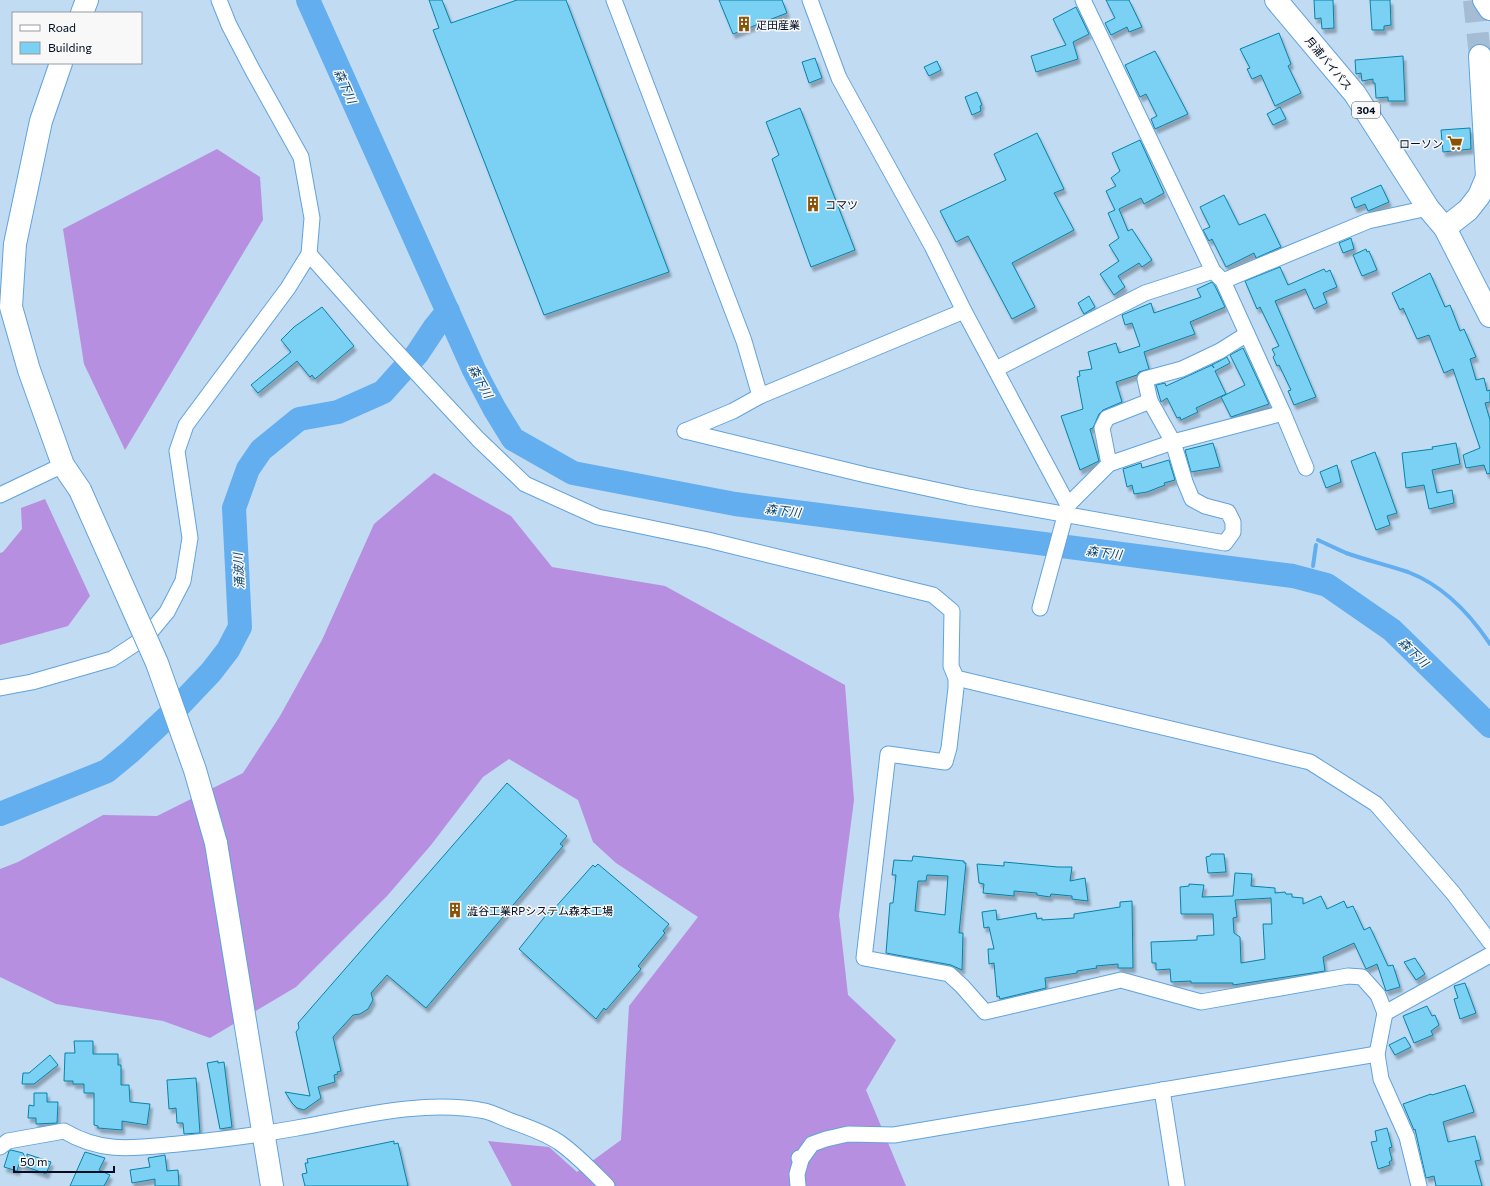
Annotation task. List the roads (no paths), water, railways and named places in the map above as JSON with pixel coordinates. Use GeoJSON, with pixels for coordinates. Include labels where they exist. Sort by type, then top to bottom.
{"type":"FeatureCollection","features":[{"type":"Feature","properties":{"kind":"main road"},"geometry":{"type":"LineString","coordinates":[[82,12],[87,0]]}},
{"type":"Feature","properties":{"kind":"main road","name":"月浦バイパス"},"geometry":{"type":"LineString","coordinates":[[1276,0],[1355,94],[1428,208],[1446,228]]}},
{"type":"Feature","properties":{"kind":"main road"},"geometry":{"type":"LineString","coordinates":[[1484,0],[1490,9]]}},
{"type":"Feature","properties":{"kind":"main road"},"geometry":{"type":"LineString","coordinates":[[1446,228],[1468,210],[1479,196],[1487,177],[1480,56]]}},
{"type":"Feature","properties":{"kind":"main road"},"geometry":{"type":"LineString","coordinates":[[61,64],[41,121],[15,244],[11,306],[30,370],[62,465],[80,490],[157,663],[195,770],[216,844],[272,1186]]}},
{"type":"Feature","properties":{"kind":"main road","name":"304"},"geometry":{"type":"LineString","coordinates":[[1446,228],[1490,316]]}},
{"type":"Feature","properties":{"kind":"street"},"geometry":{"type":"LineString","coordinates":[[0,688],[32,682],[112,659],[147,636],[167,612],[183,581],[190,538],[177,451],[186,425],[288,288],[309,254],[312,218],[301,157],[249,64],[229,25],[219,0]]}},
{"type":"Feature","properties":{"kind":"street"},"geometry":{"type":"LineString","coordinates":[[614,0],[744,341],[760,396]]}},
{"type":"Feature","properties":{"kind":"street"},"geometry":{"type":"LineString","coordinates":[[810,0],[839,78],[932,246],[964,311],[996,369],[1065,514]]}},
{"type":"Feature","properties":{"kind":"street"},"geometry":{"type":"LineString","coordinates":[[1083,0],[1247,334],[1306,468]]}},
{"type":"Feature","properties":{"kind":"street"},"geometry":{"type":"LineString","coordinates":[[996,369],[1145,293],[1218,276],[1368,221],[1428,208]]}},
{"type":"Feature","properties":{"kind":"street"},"geometry":{"type":"LineString","coordinates":[[309,254],[391,346],[478,439],[525,484],[598,517],[708,540],[933,595],[952,611],[951,666],[956,678],[949,748],[945,762],[888,754],[864,958],[949,974],[985,1012],[1121,980],[1202,1002],[1348,976],[1362,977],[1368,982],[1378,996],[1385,1013],[1377,1054],[1381,1078],[1407,1137],[1418,1186]]}},
{"type":"Feature","properties":{"kind":"street"},"geometry":{"type":"LineString","coordinates":[[964,311],[760,396],[733,411],[685,431],[866,474],[1065,514],[1225,542],[1233,532],[1233,522],[1228,512],[1205,506],[1192,499],[1185,482],[1173,442],[1150,401],[1145,379],[1182,369],[1220,351],[1247,334]]}},
{"type":"Feature","properties":{"kind":"street"},"geometry":{"type":"LineString","coordinates":[[1109,464],[1102,428],[1107,418],[1150,401]]}},
{"type":"Feature","properties":{"kind":"street"},"geometry":{"type":"LineString","coordinates":[[1041,604],[1065,514],[1109,464],[1173,442],[1283,413]]}},
{"type":"Feature","properties":{"kind":"street"},"geometry":{"type":"LineString","coordinates":[[0,495],[62,465]]}},
{"type":"Feature","properties":{"kind":"street"},"geometry":{"type":"LineString","coordinates":[[956,678],[1310,762],[1376,804],[1453,893],[1490,942]]}},
{"type":"Feature","properties":{"kind":"street"},"geometry":{"type":"LineString","coordinates":[[1385,1013],[1490,954]]}},
{"type":"Feature","properties":{"kind":"street"},"geometry":{"type":"LineString","coordinates":[[798,1186],[797,1174],[801,1160],[799,1158],[802,1158],[812,1144],[826,1139],[848,1134],[894,1136],[1377,1054]]}},
{"type":"Feature","properties":{"kind":"street"},"geometry":{"type":"LineString","coordinates":[[1162,1090],[1177,1186]]}},
{"type":"Feature","properties":{"kind":"street"},"geometry":{"type":"LineString","coordinates":[[0,1147],[8,1141],[64,1131],[81,1141],[104,1148],[146,1146],[263,1134],[425,1107],[487,1112],[533,1129],[560,1142],[607,1186]]}},
{"type":"Feature","properties":{"kind":"waterway","name":"森下川"},"geometry":{"type":"LineString","coordinates":[[308,0],[474,370],[494,408],[513,439],[573,473],[735,504],[1293,576],[1327,585],[1392,630],[1490,726]]}},
{"type":"Feature","properties":{"kind":"waterway","name":"涌波川"},"geometry":{"type":"LineString","coordinates":[[0,814],[107,771],[174,711],[211,672],[228,650],[240,627],[234,508],[248,469],[261,450],[299,419],[338,412],[383,392],[417,354],[448,311]]}},
{"type":"Feature","properties":{"kind":"waterway"},"geometry":{"type":"LineString","coordinates":[[1318,540],[1346,553],[1408,572],[1432,585],[1444,593],[1464,611],[1490,644]]}},
{"type":"Feature","properties":{"kind":"waterway"},"geometry":{"type":"LineString","coordinates":[[1313,566],[1316,545]]}},
{"type":"Feature","properties":{"kind":"tunnel"},"geometry":{"type":"LineString","coordinates":[[1474,0],[1480,56]]}},
{"type":"Feature","properties":{"kind":"place","name":"疋田産業"},"geometry":{"type":"Point","coordinates":[744,24]}},
{"type":"Feature","properties":{"kind":"place","name":"ローソン"},"geometry":{"type":"Point","coordinates":[1455,143]}},
{"type":"Feature","properties":{"kind":"place","name":"コマツ"},"geometry":{"type":"Point","coordinates":[813,204]}},
{"type":"Feature","properties":{"kind":"place","name":"澁谷工業RPシステム森本工場"},"geometry":{"type":"Point","coordinates":[455,910]}}]}
